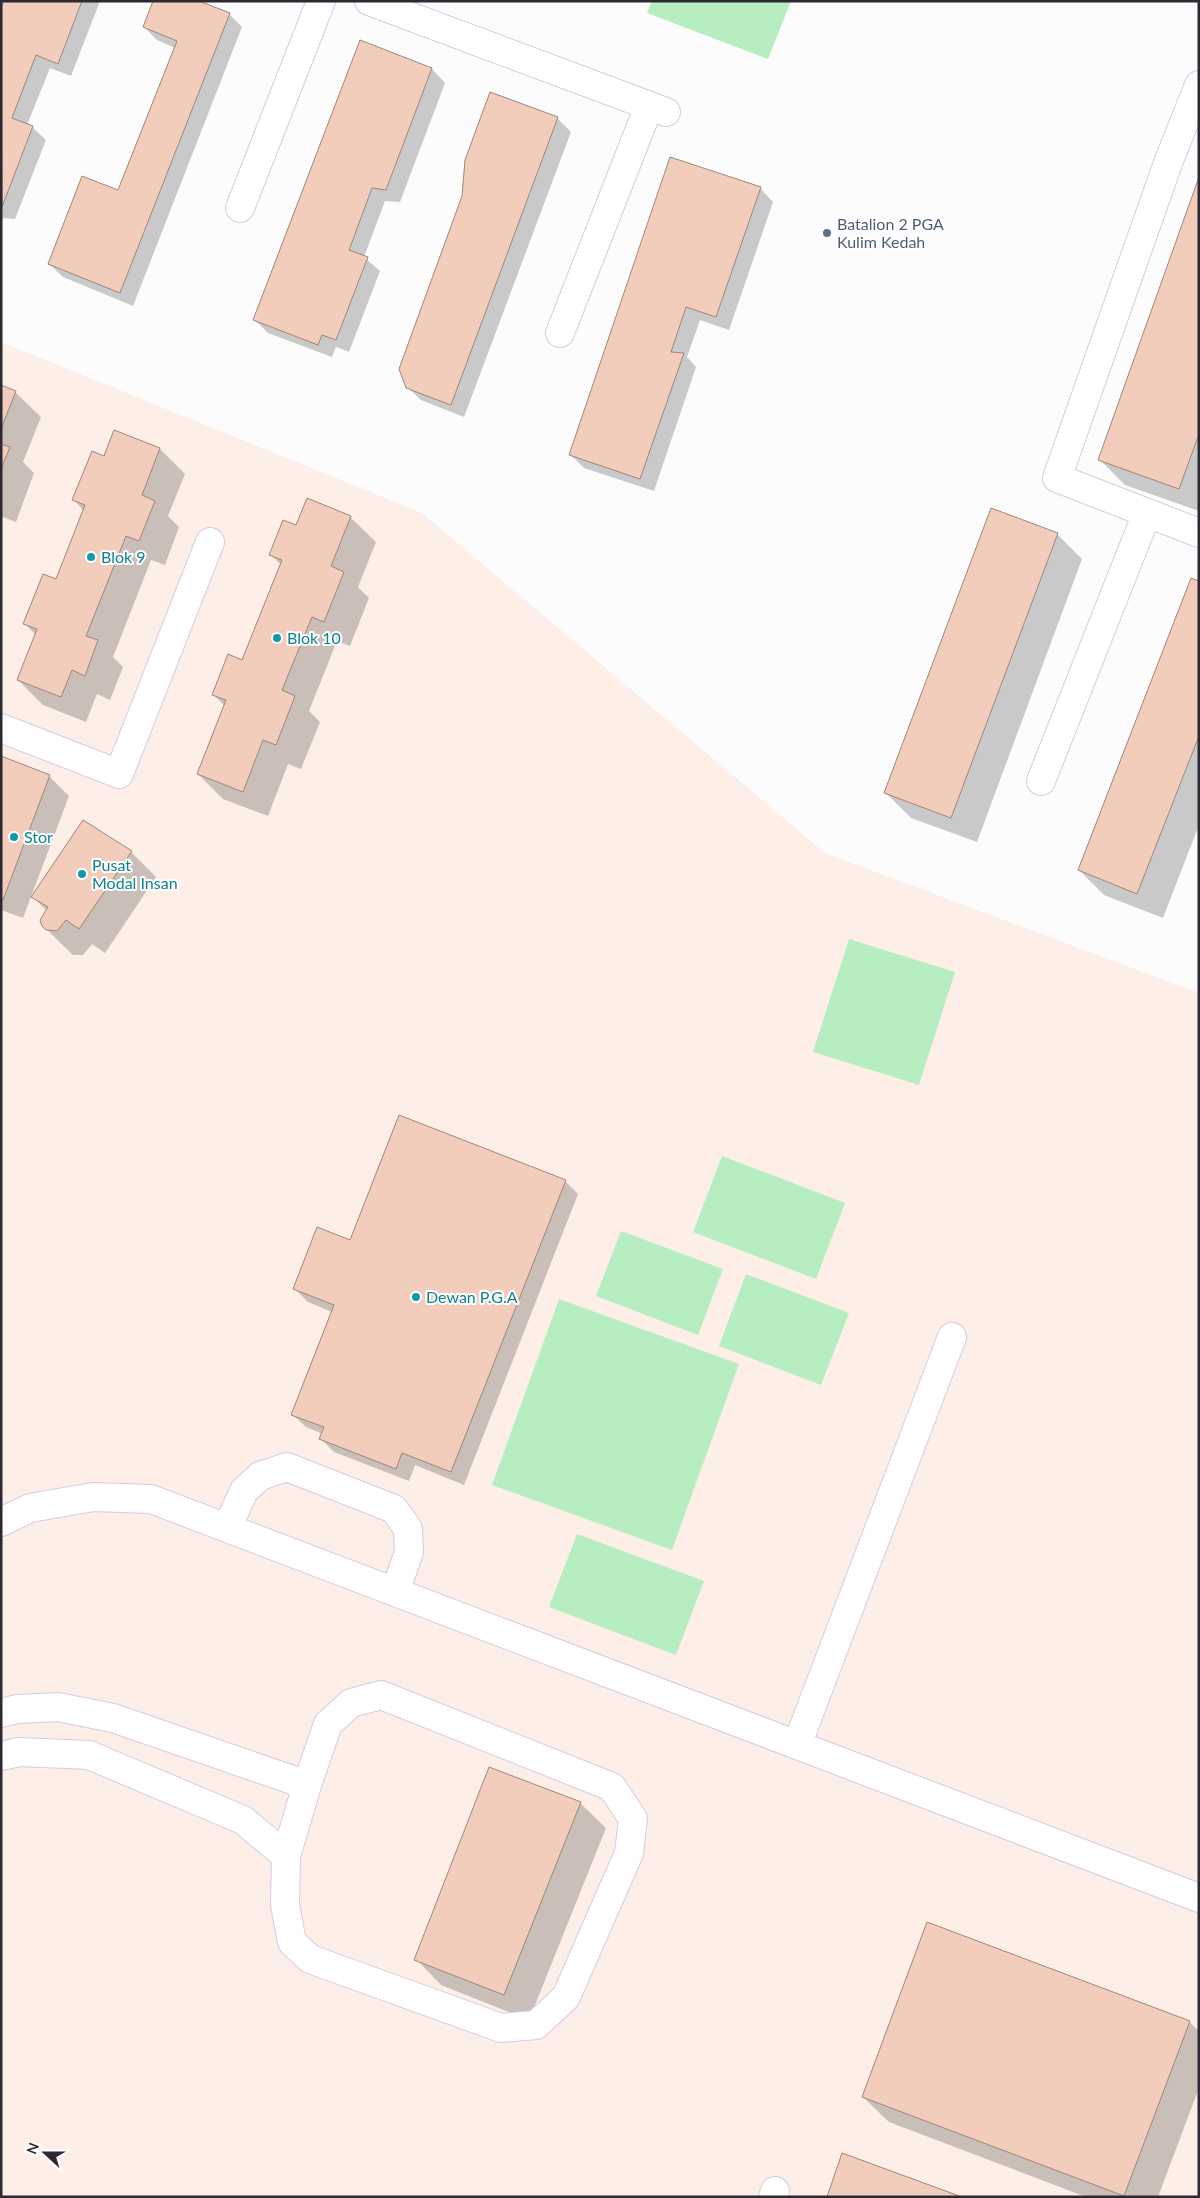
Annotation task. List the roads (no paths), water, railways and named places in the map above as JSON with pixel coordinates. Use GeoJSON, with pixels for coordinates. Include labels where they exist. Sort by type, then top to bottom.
{"type":"FeatureCollection","features":[{"type":"Feature","properties":{"kind":"lane"},"geometry":{"type":"LineString","coordinates":[[240,208],[321,1]]}},
{"type":"Feature","properties":{"kind":"lane"},"geometry":{"type":"LineString","coordinates":[[369,1],[658,109],[560,333]]}},
{"type":"Feature","properties":{"kind":"lane"},"geometry":{"type":"LineString","coordinates":[[1199,85],[1168,163],[1057,478],[1199,533]]}},
{"type":"Feature","properties":{"kind":"lane"},"geometry":{"type":"LineString","coordinates":[[1041,781],[1147,513]]}},
{"type":"Feature","properties":{"kind":"lane"},"geometry":{"type":"LineString","coordinates":[[1,728],[119,774],[210,542]]}},
{"type":"Feature","properties":{"kind":"lane"},"geometry":{"type":"LineString","coordinates":[[797,1745],[952,1337]]}},
{"type":"Feature","properties":{"kind":"lane"},"geometry":{"type":"LineString","coordinates":[[227,1528],[244,1491],[260,1476],[287,1467],[394,1509],[408,1530],[408,1552],[395,1592]]}},
{"type":"Feature","properties":{"kind":"lane"},"geometry":{"type":"LineString","coordinates":[[1,1522],[30,1508],[93,1497],[151,1499],[1199,1898]]}},
{"type":"Feature","properties":{"kind":"lane"},"geometry":{"type":"LineString","coordinates":[[381,1695],[612,1787],[633,1819],[629,1853],[566,1997],[536,2025],[501,2028],[310,1959],[292,1942],[285,1905],[286,1856],[307,1785],[328,1724],[351,1702],[381,1695]]}},
{"type":"Feature","properties":{"kind":"lane"},"geometry":{"type":"LineString","coordinates":[[1,1713],[58,1707],[113,1718],[307,1785]]}},
{"type":"Feature","properties":{"kind":"lane"},"geometry":{"type":"LineString","coordinates":[[1,1756],[19,1752],[89,1755],[243,1820],[286,1856]]}},
{"type":"Feature","properties":{"kind":"place","name":"Batalion 2 PGA Kulim Kedah"},"geometry":{"type":"Point","coordinates":[827,233]}},
{"type":"Feature","properties":{"kind":"place","name":"Blok 9"},"geometry":{"type":"Point","coordinates":[91,557]}},
{"type":"Feature","properties":{"kind":"place","name":"Blok 10"},"geometry":{"type":"Point","coordinates":[277,638]}},
{"type":"Feature","properties":{"kind":"place","name":"Stor"},"geometry":{"type":"Point","coordinates":[14,837]}},
{"type":"Feature","properties":{"kind":"place","name":"Pusat Modal Insan"},"geometry":{"type":"Point","coordinates":[82,874]}},
{"type":"Feature","properties":{"kind":"place","name":"Dewan P.G.A"},"geometry":{"type":"Point","coordinates":[416,1297]}}]}
